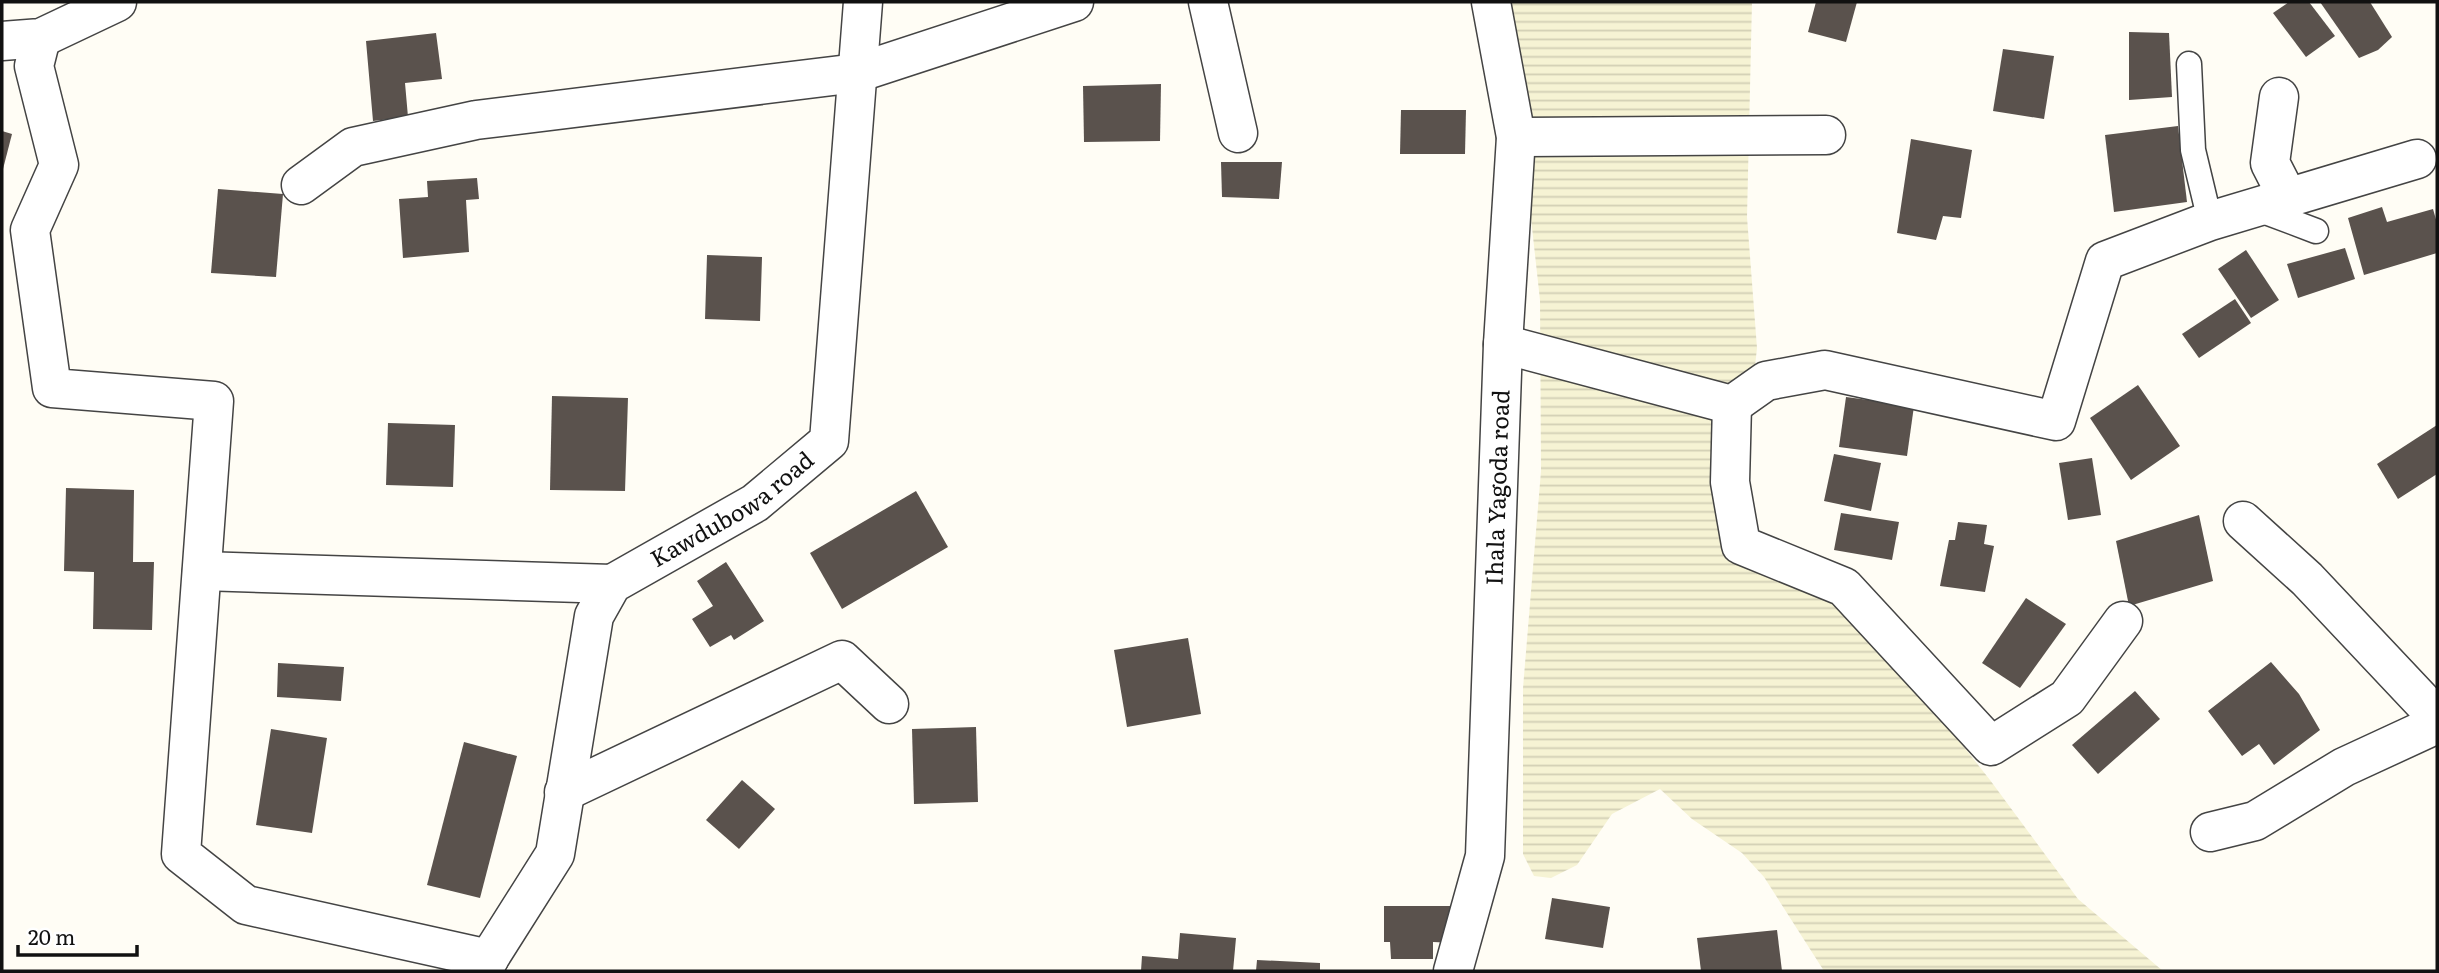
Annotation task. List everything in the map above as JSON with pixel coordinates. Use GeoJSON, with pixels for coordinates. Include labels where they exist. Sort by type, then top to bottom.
{"type":"FeatureCollection","features":[{"type":"Feature","properties":{"kind":"street"},"geometry":{"type":"LineString","coordinates":[[2,41],[41,38],[117,2]]}},
{"type":"Feature","properties":{"kind":"street","name":"Kawdubowa road"},"geometry":{"type":"LineString","coordinates":[[612,584],[755,503],[829,441],[863,2]]}},
{"type":"Feature","properties":{"kind":"street"},"geometry":{"type":"LineString","coordinates":[[301,185],[353,147],[476,120],[857,73],[1074,2]]}},
{"type":"Feature","properties":{"kind":"street"},"geometry":{"type":"LineString","coordinates":[[1208,2],[1238,133]]}},
{"type":"Feature","properties":{"kind":"street","name":"Ihala Yagoda road"},"geometry":{"type":"LineString","coordinates":[[1453,971],[1485,856],[1503,344],[1516,137],[1491,2]]}},
{"type":"Feature","properties":{"kind":"street"},"geometry":{"type":"LineString","coordinates":[[41,38],[34,66],[59,165],[30,230],[52,388],[214,401],[181,854],[246,905],[485,965],[555,854],[594,616],[612,584],[202,571]]}},
{"type":"Feature","properties":{"kind":"street"},"geometry":{"type":"LineString","coordinates":[[2271,203],[2270,163],[2278,97]]}},
{"type":"Feature","properties":{"kind":"street"},"geometry":{"type":"LineString","coordinates":[[1516,137],[1826,135]]}},
{"type":"Feature","properties":{"kind":"street"},"geometry":{"type":"LineString","coordinates":[[1732,405],[1766,381],[1825,370],[2056,421],[2105,261],[2210,222],[2417,159]]}},
{"type":"Feature","properties":{"kind":"street"},"geometry":{"type":"LineString","coordinates":[[1503,344],[1732,405]]}},
{"type":"Feature","properties":{"kind":"street"},"geometry":{"type":"LineString","coordinates":[[1732,405],[1730,482],[1741,545],[1844,587],[1991,746],[2067,698],[2123,621]]}},
{"type":"Feature","properties":{"kind":"street"},"geometry":{"type":"LineString","coordinates":[[2243,521],[2307,579],[2437,717]]}},
{"type":"Feature","properties":{"kind":"street"},"geometry":{"type":"LineString","coordinates":[[564,792],[842,660],[888,704]]}},
{"type":"Feature","properties":{"kind":"street"},"geometry":{"type":"LineString","coordinates":[[2210,832],[2255,821],[2344,767],[2437,724]]}},
{"type":"Feature","properties":{"kind":"lane"},"geometry":{"type":"LineString","coordinates":[[2189,64],[2193,150],[2210,222]]}},
{"type":"Feature","properties":{"kind":"lane"},"geometry":{"type":"LineString","coordinates":[[2271,203],[2316,231]]}},
{"type":"Feature","properties":{"kind":"shaded area"},"geometry":{"type":"Polygon","coordinates":[[[1496,2],[1752,2],[1747,217],[1757,348],[1739,512],[1766,544],[1862,618],[1990,780],[2078,899],[2163,971],[1824,971],[1764,877],[1742,853],[1692,819],[1660,789],[1612,814],[1577,865],[1551,878],[1534,876],[1523,854],[1523,688],[1541,471],[1540,300],[1517,92],[1496,2]]]}},
{"type":"Feature","properties":{"kind":"building"},"geometry":{"type":"Polygon","coordinates":[[[1816,2],[1857,2],[1846,42],[1808,32],[1816,2]]]}},
{"type":"Feature","properties":{"kind":"building"},"geometry":{"type":"Polygon","coordinates":[[[2289,2],[2309,2],[2335,36],[2306,57],[2273,13],[2289,2]]]}},
{"type":"Feature","properties":{"kind":"building"},"geometry":{"type":"Polygon","coordinates":[[[2320,2],[2370,2],[2392,37],[2378,50],[2359,58],[2320,2]]]}},
{"type":"Feature","properties":{"kind":"building"},"geometry":{"type":"Polygon","coordinates":[[[2129,32],[2169,33],[2172,97],[2129,100],[2129,32]]]}},
{"type":"Feature","properties":{"kind":"building"},"geometry":{"type":"Polygon","coordinates":[[[436,33],[442,79],[405,83],[408,117],[373,121],[366,41],[436,33]]]}},
{"type":"Feature","properties":{"kind":"building"},"geometry":{"type":"Polygon","coordinates":[[[2003,49],[2054,56],[2044,119],[1993,111],[2003,49]]]}},
{"type":"Feature","properties":{"kind":"building"},"geometry":{"type":"Polygon","coordinates":[[[1161,84],[1160,141],[1084,142],[1083,86],[1161,84]]]}},
{"type":"Feature","properties":{"kind":"building"},"geometry":{"type":"Polygon","coordinates":[[[1401,110],[1466,110],[1465,154],[1400,154],[1401,110]]]}},
{"type":"Feature","properties":{"kind":"building"},"geometry":{"type":"Polygon","coordinates":[[[2178,126],[2187,202],[2114,212],[2105,135],[2178,126]]]}},
{"type":"Feature","properties":{"kind":"building"},"geometry":{"type":"Polygon","coordinates":[[[2,131],[12,134],[3,169],[2,169],[2,131]]]}},
{"type":"Feature","properties":{"kind":"building"},"geometry":{"type":"Polygon","coordinates":[[[1911,139],[1972,150],[1961,218],[1943,216],[1936,240],[1897,233],[1911,139]]]}},
{"type":"Feature","properties":{"kind":"building"},"geometry":{"type":"Polygon","coordinates":[[[1221,162],[1282,162],[1279,199],[1222,197],[1221,162]]]}},
{"type":"Feature","properties":{"kind":"building"},"geometry":{"type":"Polygon","coordinates":[[[477,178],[479,199],[466,200],[469,252],[403,258],[399,199],[428,197],[427,181],[477,178]]]}},
{"type":"Feature","properties":{"kind":"building"},"geometry":{"type":"Polygon","coordinates":[[[218,189],[283,194],[276,277],[211,273],[218,189]]]}},
{"type":"Feature","properties":{"kind":"building"},"geometry":{"type":"Polygon","coordinates":[[[2382,207],[2387,222],[2433,209],[2437,223],[2437,253],[2364,275],[2348,218],[2382,207]]]}},
{"type":"Feature","properties":{"kind":"building"},"geometry":{"type":"Polygon","coordinates":[[[2345,248],[2355,279],[2298,298],[2287,264],[2345,248]]]}},
{"type":"Feature","properties":{"kind":"building"},"geometry":{"type":"Polygon","coordinates":[[[2246,250],[2279,300],[2251,318],[2218,269],[2246,250]]]}},
{"type":"Feature","properties":{"kind":"building"},"geometry":{"type":"Polygon","coordinates":[[[707,255],[762,257],[760,321],[705,319],[707,255]]]}},
{"type":"Feature","properties":{"kind":"building"},"geometry":{"type":"Polygon","coordinates":[[[2235,299],[2251,323],[2199,358],[2182,334],[2235,299]]]}},
{"type":"Feature","properties":{"kind":"building"},"geometry":{"type":"Polygon","coordinates":[[[2138,385],[2180,446],[2131,480],[2090,418],[2138,385]]]}},
{"type":"Feature","properties":{"kind":"building"},"geometry":{"type":"Polygon","coordinates":[[[552,396],[628,398],[625,491],[550,490],[552,396]]]}},
{"type":"Feature","properties":{"kind":"building"},"geometry":{"type":"Polygon","coordinates":[[[1846,397],[1914,406],[1907,456],[1839,447],[1846,397]]]}},
{"type":"Feature","properties":{"kind":"building"},"geometry":{"type":"Polygon","coordinates":[[[388,423],[455,425],[453,487],[386,485],[388,423]]]}},
{"type":"Feature","properties":{"kind":"building"},"geometry":{"type":"Polygon","coordinates":[[[2437,425],[2437,474],[2398,499],[2377,464],[2437,425]]]}},
{"type":"Feature","properties":{"kind":"building"},"geometry":{"type":"Polygon","coordinates":[[[1834,454],[1881,463],[1871,511],[1824,501],[1834,454]]]}},
{"type":"Feature","properties":{"kind":"building"},"geometry":{"type":"Polygon","coordinates":[[[2092,458],[2101,515],[2068,520],[2059,463],[2092,458]]]}},
{"type":"Feature","properties":{"kind":"building"},"geometry":{"type":"Polygon","coordinates":[[[66,488],[134,490],[133,562],[154,562],[152,630],[93,629],[94,572],[64,571],[66,488]]]}},
{"type":"Feature","properties":{"kind":"building"},"geometry":{"type":"Polygon","coordinates":[[[916,491],[948,547],[842,609],[810,553],[916,491]]]}},
{"type":"Feature","properties":{"kind":"building"},"geometry":{"type":"Polygon","coordinates":[[[1841,513],[1899,522],[1892,560],[1834,550],[1841,513]]]}},
{"type":"Feature","properties":{"kind":"building"},"geometry":{"type":"Polygon","coordinates":[[[2199,515],[2213,581],[2129,606],[2116,541],[2199,515]]]}},
{"type":"Feature","properties":{"kind":"building"},"geometry":{"type":"Polygon","coordinates":[[[1958,522],[1987,525],[1984,544],[1994,546],[1985,592],[1940,586],[1949,540],[1955,540],[1958,522]]]}},
{"type":"Feature","properties":{"kind":"building"},"geometry":{"type":"Polygon","coordinates":[[[726,562],[764,621],[734,640],[731,635],[710,647],[692,619],[713,606],[697,581],[726,562]]]}},
{"type":"Feature","properties":{"kind":"building"},"geometry":{"type":"Polygon","coordinates":[[[2026,598],[2066,624],[2020,688],[1982,663],[2026,598]]]}},
{"type":"Feature","properties":{"kind":"building"},"geometry":{"type":"Polygon","coordinates":[[[1188,638],[1201,714],[1127,727],[1114,650],[1188,638]]]}},
{"type":"Feature","properties":{"kind":"building"},"geometry":{"type":"Polygon","coordinates":[[[2271,662],[2299,694],[2320,730],[2274,765],[2259,744],[2242,756],[2208,711],[2271,662]]]}},
{"type":"Feature","properties":{"kind":"building"},"geometry":{"type":"Polygon","coordinates":[[[278,663],[344,667],[341,701],[277,697],[278,663]]]}},
{"type":"Feature","properties":{"kind":"building"},"geometry":{"type":"Polygon","coordinates":[[[2135,691],[2160,719],[2098,774],[2072,745],[2135,691]]]}},
{"type":"Feature","properties":{"kind":"building"},"geometry":{"type":"Polygon","coordinates":[[[976,727],[978,802],[914,804],[912,729],[976,727]]]}},
{"type":"Feature","properties":{"kind":"building"},"geometry":{"type":"Polygon","coordinates":[[[271,729],[327,738],[312,833],[256,825],[271,729]]]}},
{"type":"Feature","properties":{"kind":"building"},"geometry":{"type":"Polygon","coordinates":[[[464,742],[517,756],[480,898],[427,885],[464,742]]]}},
{"type":"Feature","properties":{"kind":"building"},"geometry":{"type":"Polygon","coordinates":[[[742,780],[775,809],[739,849],[706,820],[742,780]]]}},
{"type":"Feature","properties":{"kind":"building"},"geometry":{"type":"Polygon","coordinates":[[[1552,898],[1610,907],[1603,948],[1545,939],[1552,898]]]}},
{"type":"Feature","properties":{"kind":"building"},"geometry":{"type":"Polygon","coordinates":[[[1384,906],[1457,906],[1456,943],[1433,942],[1433,959],[1391,959],[1390,942],[1384,942],[1384,906]]]}},
{"type":"Feature","properties":{"kind":"building"},"geometry":{"type":"Polygon","coordinates":[[[1777,930],[1782,971],[1701,971],[1697,938],[1777,930]]]}},
{"type":"Feature","properties":{"kind":"building"},"geometry":{"type":"Polygon","coordinates":[[[1180,933],[1236,938],[1233,971],[1141,971],[1142,956],[1178,959],[1180,933]]]}},
{"type":"Feature","properties":{"kind":"building"},"geometry":{"type":"Polygon","coordinates":[[[1257,960],[1320,963],[1320,971],[1256,971],[1257,960]]]}}]}
